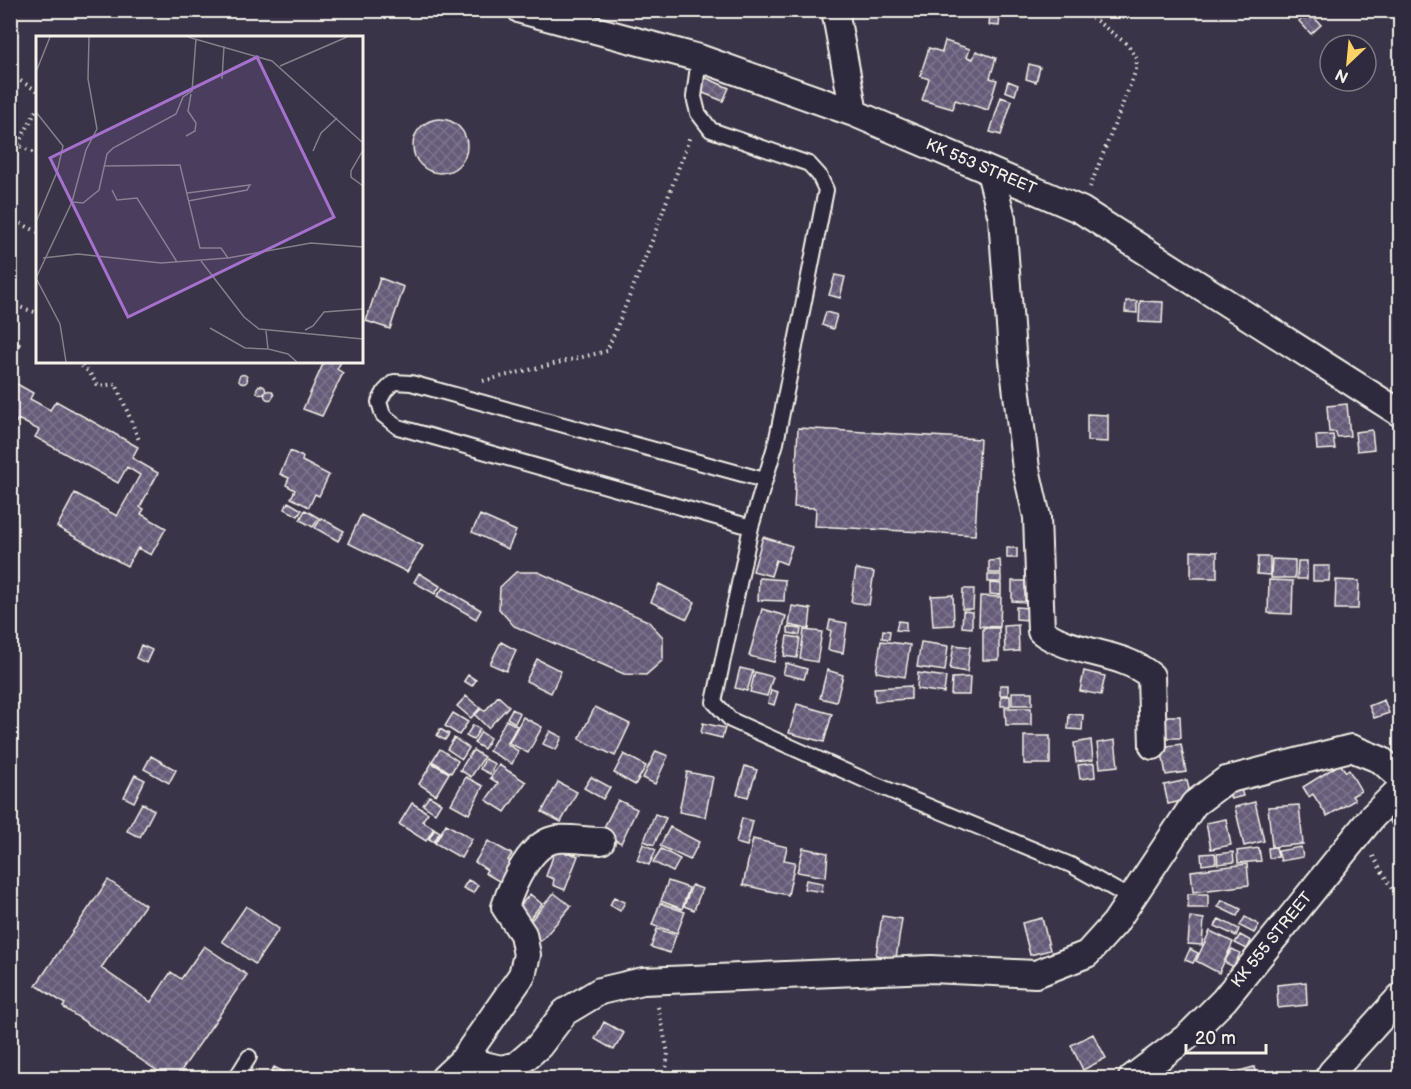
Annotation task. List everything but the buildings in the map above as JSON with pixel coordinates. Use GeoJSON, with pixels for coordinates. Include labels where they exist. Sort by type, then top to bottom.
{"type":"FeatureCollection","features":[{"type":"Feature","properties":{"kind":"street","name":"KK 553 STREET"},"geometry":{"type":"LineString","coordinates":[[521,10],[699,58],[854,113],[1081,210],[1401,413]]}},
{"type":"Feature","properties":{"kind":"street"},"geometry":{"type":"LineString","coordinates":[[835,10],[854,113]]}},
{"type":"Feature","properties":{"kind":"street"},"geometry":{"type":"LineString","coordinates":[[990,171],[1002,218],[1013,363],[1026,469],[1037,516],[1041,631],[1053,640],[1138,666],[1151,676],[1153,746]]}},
{"type":"Feature","properties":{"kind":"street"},"geometry":{"type":"LineString","coordinates":[[463,1060],[501,1069],[517,1065],[539,1046],[565,1012],[600,991],[643,981],[931,969],[1036,974],[1087,954],[1115,923],[1194,804],[1226,780],[1351,748],[1381,760],[1401,777]]}},
{"type":"Feature","properties":{"kind":"street","name":"KK 555 STREET"},"geometry":{"type":"LineString","coordinates":[[1132,1078],[1188,1036],[1224,1000],[1257,956],[1372,818],[1401,789]]}},
{"type":"Feature","properties":{"kind":"street"},"geometry":{"type":"LineString","coordinates":[[444,1078],[463,1060],[522,975],[527,955],[523,934],[505,907],[511,887],[537,847],[556,839],[601,842]]}},
{"type":"Feature","properties":{"kind":"street"},"geometry":{"type":"LineString","coordinates":[[1328,1078],[1401,997]]}},
{"type":"Feature","properties":{"kind":"lane"},"geometry":{"type":"LineString","coordinates":[[699,58],[694,97],[698,112],[711,130],[809,164],[819,175],[826,190],[776,443],[751,526],[714,702],[731,720],[867,781],[1071,865],[1132,899]]}},
{"type":"Feature","properties":{"kind":"lane"},"geometry":{"type":"LineString","coordinates":[[751,526],[398,427],[383,415],[379,402],[384,391],[394,382],[411,383],[764,480]]}},
{"type":"Feature","properties":{"kind":"lane"},"geometry":{"type":"LineString","coordinates":[[236,1078],[249,1057]]}},
{"type":"Feature","properties":{"kind":"path"},"geometry":{"type":"LineString","coordinates":[[1081,210],[1136,70],[1137,59],[1128,44],[1082,10]]}},
{"type":"Feature","properties":{"kind":"path"},"geometry":{"type":"LineString","coordinates":[[10,75],[36,90]]}},
{"type":"Feature","properties":{"kind":"path"},"geometry":{"type":"LineString","coordinates":[[10,160],[36,111]]}},
{"type":"Feature","properties":{"kind":"path"},"geometry":{"type":"LineString","coordinates":[[446,392],[485,380],[607,351],[654,236],[698,112]]}},
{"type":"Feature","properties":{"kind":"path"},"geometry":{"type":"LineString","coordinates":[[10,141],[36,154]]}},
{"type":"Feature","properties":{"kind":"path"},"geometry":{"type":"LineString","coordinates":[[10,218],[36,231]]}},
{"type":"Feature","properties":{"kind":"path"},"geometry":{"type":"LineString","coordinates":[[10,304],[36,312]]}},
{"type":"Feature","properties":{"kind":"path"},"geometry":{"type":"LineString","coordinates":[[78,363],[89,372],[98,386],[116,384],[139,440]]}},
{"type":"Feature","properties":{"kind":"path"},"geometry":{"type":"LineString","coordinates":[[1362,831],[1379,868],[1401,903]]}},
{"type":"Feature","properties":{"kind":"path"},"geometry":{"type":"LineString","coordinates":[[643,981],[654,992],[661,1016],[668,1053],[665,1078]]}}]}
